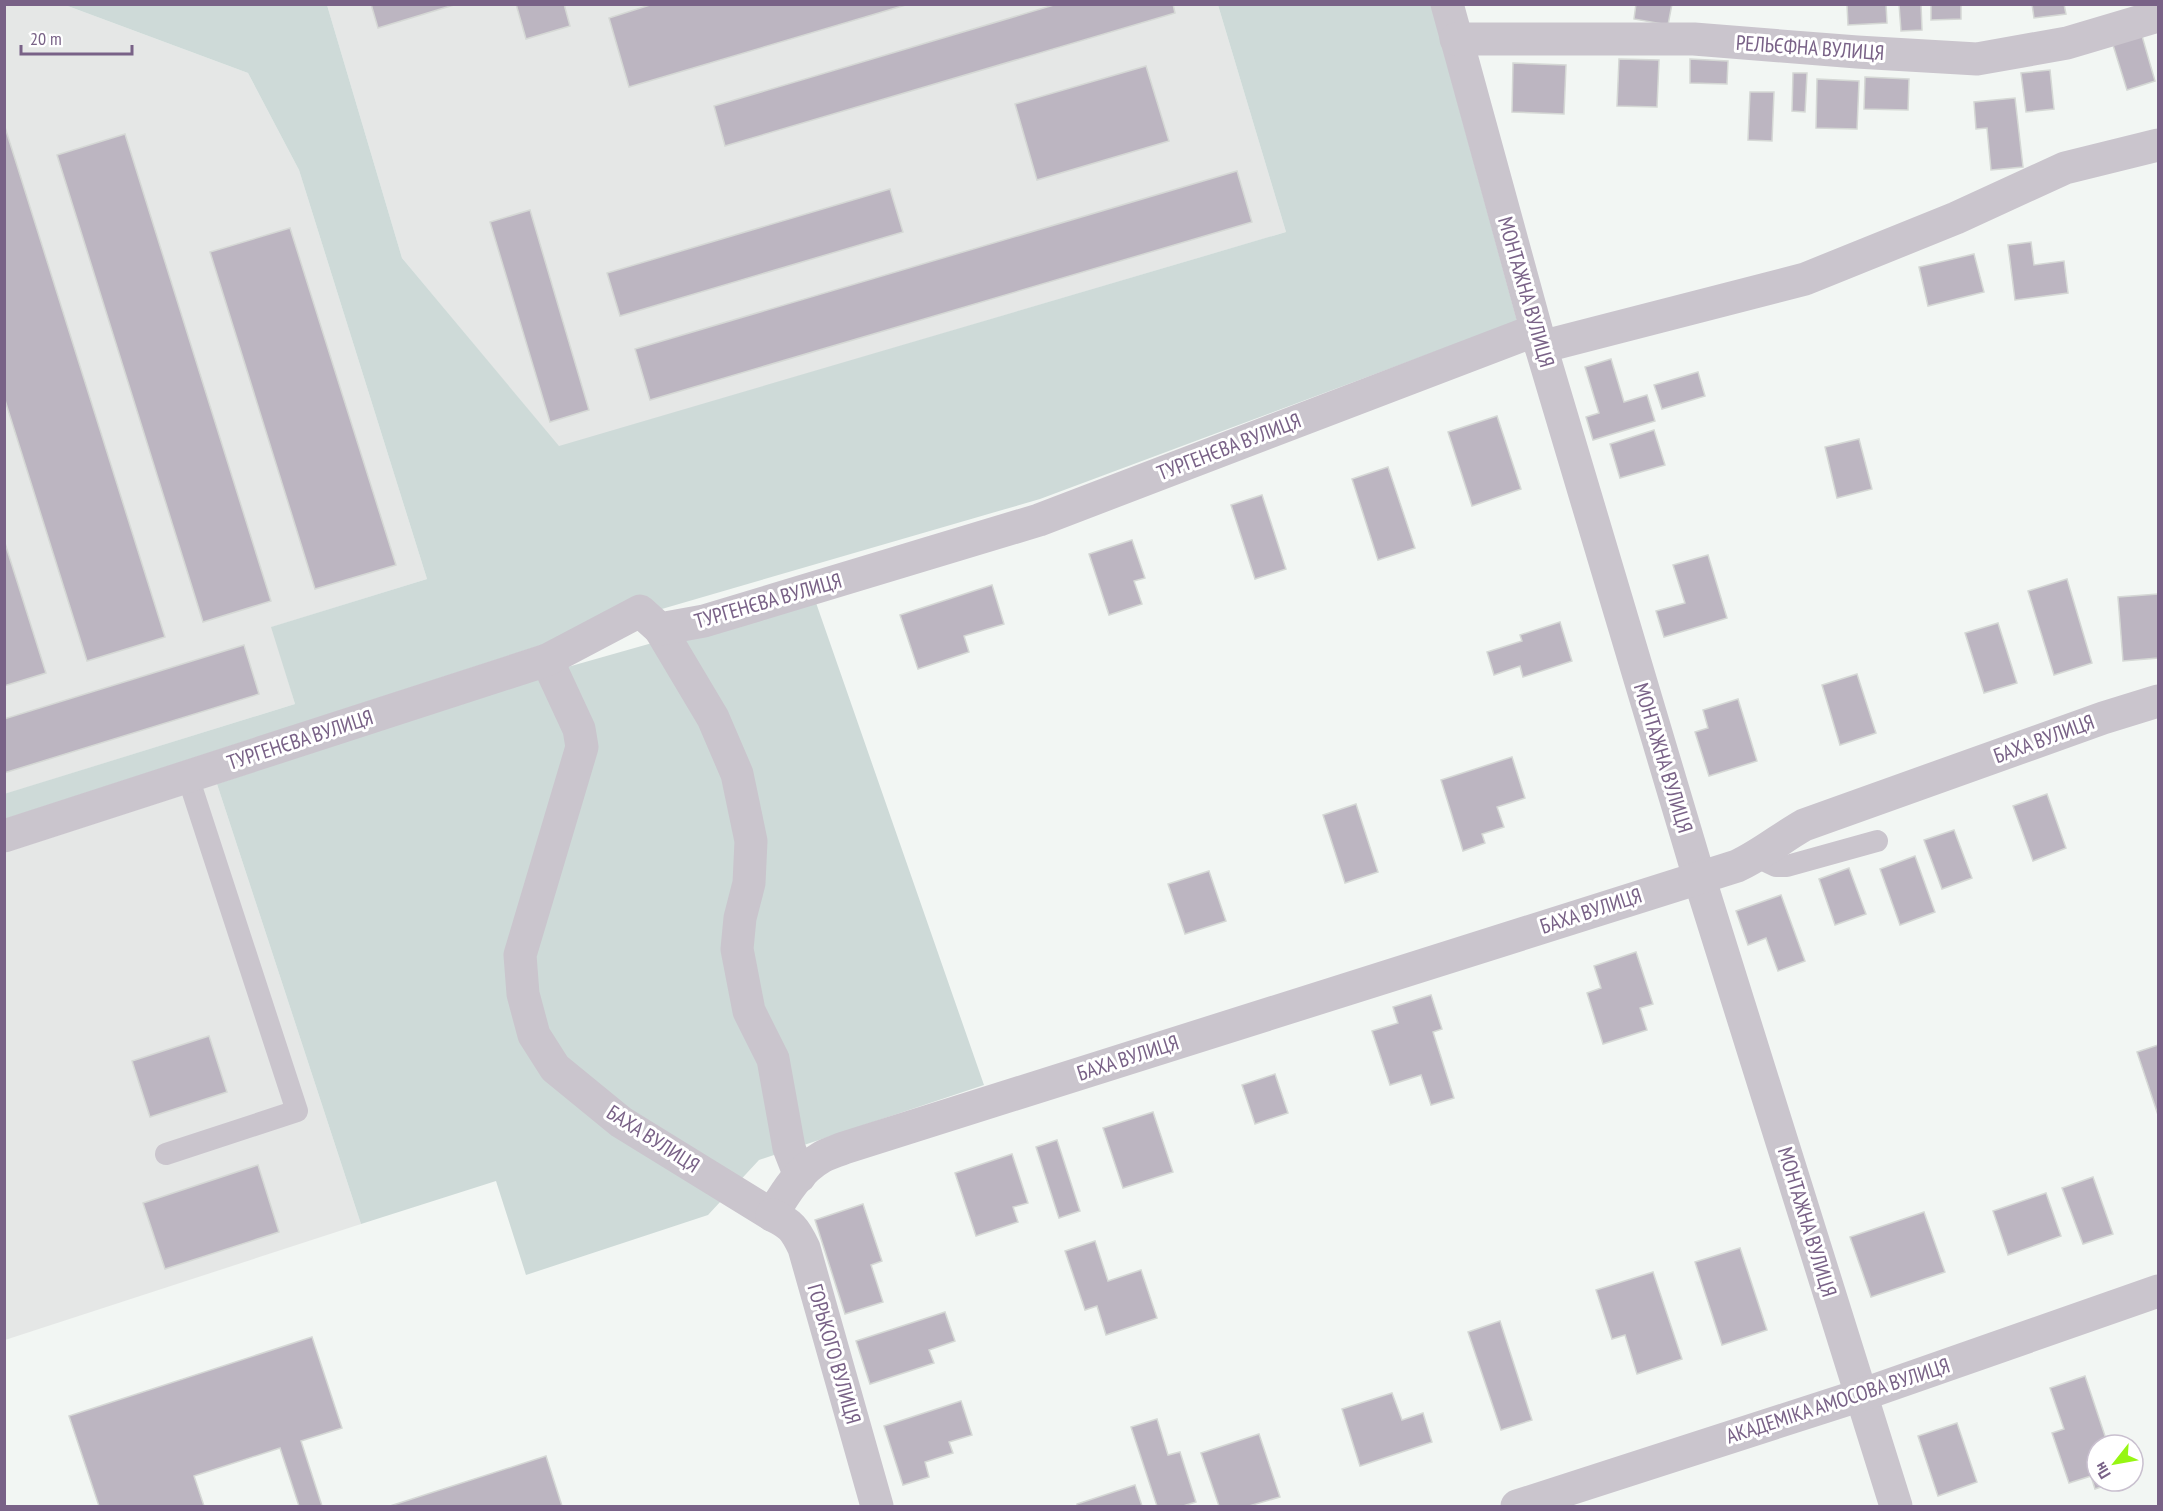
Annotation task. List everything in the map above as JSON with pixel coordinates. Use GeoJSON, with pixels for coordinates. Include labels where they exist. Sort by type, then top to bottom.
{"type":"FeatureCollection","features":[{"type":"Feature","properties":{"kind":"street","name":"МОНТАЖНА ВУЛИЦЯ"},"geometry":{"type":"LineString","coordinates":[[1447,4],[1538,339],[1699,877],[1896,1506]]}},
{"type":"Feature","properties":{"kind":"street","name":"РЕЛЬЄФНА ВУЛИЦЯ"},"geometry":{"type":"LineString","coordinates":[[1456,39],[1694,39],[1977,60],[2067,44],[2158,16]]}},
{"type":"Feature","properties":{"kind":"street"},"geometry":{"type":"LineString","coordinates":[[1538,339],[1805,279],[1956,218],[2065,168],[2158,145]]}},
{"type":"Feature","properties":{"kind":"street","name":"ТУРГЕНЄВА ВУЛИЦЯ"},"geometry":{"type":"LineString","coordinates":[[4,836],[547,660],[640,611],[660,629],[704,621],[1040,520],[1538,339]]}},
{"type":"Feature","properties":{"kind":"street"},"geometry":{"type":"LineString","coordinates":[[660,629],[713,718],[737,774],[751,841],[749,883],[740,918],[737,949],[749,1011],[772,1059],[789,1148],[800,1176]]}},
{"type":"Feature","properties":{"kind":"street","name":"БАХА ВУЛИЦЯ"},"geometry":{"type":"LineString","coordinates":[[547,660],[579,729],[582,747],[520,955],[523,994],[534,1035],[555,1068],[621,1122],[772,1215],[789,1186],[821,1158],[844,1148],[1737,866],[1757,857],[1781,838],[1804,825],[2158,700]]}},
{"type":"Feature","properties":{"kind":"street","name":"ГОРЬКОГО ВУЛИЦЯ"},"geometry":{"type":"LineString","coordinates":[[772,1215],[786,1221],[796,1230],[804,1248],[878,1506]]}},
{"type":"Feature","properties":{"kind":"street","name":"АКАДЕМІКА АМОСОВА ВУЛИЦЯ"},"geometry":{"type":"LineString","coordinates":[[1517,1506],[1862,1395],[2158,1291]]}},
{"type":"Feature","properties":{"kind":"lane"},"geometry":{"type":"LineString","coordinates":[[166,1154],[297,1111],[188,777]]}},
{"type":"Feature","properties":{"kind":"lane"},"geometry":{"type":"LineString","coordinates":[[1757,857],[1776,866],[1787,867],[1877,841]]}},
{"type":"Feature","properties":{"kind":"shaded area"},"geometry":{"type":"Polygon","coordinates":[[[5,5],[65,5],[248,73],[299,170],[427,579],[272,627],[295,704],[5,794],[5,5]]]}},
{"type":"Feature","properties":{"kind":"shaded area"},"geometry":{"type":"Polygon","coordinates":[[[65,5],[327,5],[402,258],[559,446],[1286,232],[1218,5],[1431,5],[1517,321],[1040,499],[569,636],[5,819],[4,794],[295,704],[271,627],[427,579],[299,170],[248,73],[65,5]]]}},
{"type":"Feature","properties":{"kind":"shaded area"},"geometry":{"type":"Polygon","coordinates":[[[327,5],[1218,5],[1286,232],[559,447],[402,258],[327,5]]]}},
{"type":"Feature","properties":{"kind":"shaded area"},"geometry":{"type":"Polygon","coordinates":[[[814,597],[984,1085],[759,1160],[708,1215],[526,1275],[496,1181],[361,1224],[217,784],[550,672],[814,597]]]}},
{"type":"Feature","properties":{"kind":"shaded area"},"geometry":{"type":"Polygon","coordinates":[[[217,784],[361,1224],[5,1340],[4,853],[217,784]]]}},
{"type":"Feature","properties":{"kind":"building"},"geometry":{"type":"Polygon","coordinates":[[[371,4],[457,4],[378,28],[371,4]]]}},
{"type":"Feature","properties":{"kind":"building"},"geometry":{"type":"Polygon","coordinates":[[[516,4],[564,4],[570,26],[526,39],[516,4]]]}},
{"type":"Feature","properties":{"kind":"building"},"geometry":{"type":"Polygon","coordinates":[[[653,4],[909,4],[629,87],[609,18],[653,4]]]}},
{"type":"Feature","properties":{"kind":"building"},"geometry":{"type":"Polygon","coordinates":[[[1057,4],[1173,4],[1175,13],[725,146],[714,106],[1057,4]]]}},
{"type":"Feature","properties":{"kind":"building"},"geometry":{"type":"Polygon","coordinates":[[[1636,4],[1672,4],[1668,25],[1634,19],[1636,4]]]}},
{"type":"Feature","properties":{"kind":"building"},"geometry":{"type":"Polygon","coordinates":[[[1847,4],[1886,4],[1887,23],[1848,25],[1847,4]]]}},
{"type":"Feature","properties":{"kind":"building"},"geometry":{"type":"Polygon","coordinates":[[[1899,4],[1921,4],[1922,30],[1901,31],[1899,4]]]}},
{"type":"Feature","properties":{"kind":"building"},"geometry":{"type":"Polygon","coordinates":[[[1931,4],[1961,4],[1961,19],[1931,20],[1931,4]]]}},
{"type":"Feature","properties":{"kind":"building"},"geometry":{"type":"Polygon","coordinates":[[[2032,4],[2064,4],[2066,14],[2034,18],[2032,4]]]}},
{"type":"Feature","properties":{"kind":"building"},"geometry":{"type":"Polygon","coordinates":[[[2142,36],[2155,81],[2127,90],[2113,45],[2142,36]]]}},
{"type":"Feature","properties":{"kind":"building"},"geometry":{"type":"Polygon","coordinates":[[[1619,59],[1659,60],[1657,107],[1617,106],[1619,59]]]}},
{"type":"Feature","properties":{"kind":"building"},"geometry":{"type":"Polygon","coordinates":[[[1690,59],[1728,61],[1727,84],[1690,83],[1690,59]]]}},
{"type":"Feature","properties":{"kind":"building"},"geometry":{"type":"Polygon","coordinates":[[[1513,63],[1566,65],[1564,114],[1512,112],[1513,63]]]}},
{"type":"Feature","properties":{"kind":"building"},"geometry":{"type":"Polygon","coordinates":[[[1146,66],[1169,141],[1037,180],[1015,104],[1146,66]]]}},
{"type":"Feature","properties":{"kind":"building"},"geometry":{"type":"Polygon","coordinates":[[[2050,70],[2054,109],[2026,112],[2021,73],[2050,70]]]}},
{"type":"Feature","properties":{"kind":"building"},"geometry":{"type":"Polygon","coordinates":[[[1793,73],[1807,73],[1805,112],[1792,111],[1793,73]]]}},
{"type":"Feature","properties":{"kind":"building"},"geometry":{"type":"Polygon","coordinates":[[[1865,77],[1909,79],[1908,110],[1864,109],[1865,77]]]}},
{"type":"Feature","properties":{"kind":"building"},"geometry":{"type":"Polygon","coordinates":[[[1817,79],[1859,81],[1857,129],[1816,128],[1817,79]]]}},
{"type":"Feature","properties":{"kind":"building"},"geometry":{"type":"Polygon","coordinates":[[[1750,92],[1774,92],[1772,141],[1748,140],[1750,92]]]}},
{"type":"Feature","properties":{"kind":"building"},"geometry":{"type":"Polygon","coordinates":[[[2015,98],[2023,167],[1991,170],[1987,128],[1976,129],[1974,102],[2015,98]]]}},
{"type":"Feature","properties":{"kind":"building"},"geometry":{"type":"Polygon","coordinates":[[[4,124],[165,637],[87,661],[4,397],[4,124]]]}},
{"type":"Feature","properties":{"kind":"building"},"geometry":{"type":"Polygon","coordinates":[[[125,134],[271,601],[203,622],[57,155],[125,134]]]}},
{"type":"Feature","properties":{"kind":"building"},"geometry":{"type":"Polygon","coordinates":[[[1237,171],[1252,222],[650,400],[635,349],[1237,171]]]}},
{"type":"Feature","properties":{"kind":"building"},"geometry":{"type":"Polygon","coordinates":[[[890,189],[903,232],[620,316],[607,273],[890,189]]]}},
{"type":"Feature","properties":{"kind":"building"},"geometry":{"type":"Polygon","coordinates":[[[530,210],[589,410],[550,422],[490,222],[530,210]]]}},
{"type":"Feature","properties":{"kind":"building"},"geometry":{"type":"Polygon","coordinates":[[[290,228],[396,565],[315,589],[210,252],[290,228]]]}},
{"type":"Feature","properties":{"kind":"building"},"geometry":{"type":"Polygon","coordinates":[[[2031,242],[2034,265],[2064,261],[2068,293],[2015,300],[2008,245],[2031,242]]]}},
{"type":"Feature","properties":{"kind":"building"},"geometry":{"type":"Polygon","coordinates":[[[1974,254],[1984,292],[1928,306],[1919,267],[1974,254]]]}},
{"type":"Feature","properties":{"kind":"building"},"geometry":{"type":"Polygon","coordinates":[[[1611,359],[1624,402],[1647,395],[1655,421],[1593,440],[1586,417],[1599,413],[1585,367],[1611,359]]]}},
{"type":"Feature","properties":{"kind":"building"},"geometry":{"type":"Polygon","coordinates":[[[1698,372],[1705,396],[1662,409],[1654,385],[1698,372]]]}},
{"type":"Feature","properties":{"kind":"building"},"geometry":{"type":"Polygon","coordinates":[[[1497,416],[1521,489],[1472,506],[1448,432],[1497,416]]]}},
{"type":"Feature","properties":{"kind":"building"},"geometry":{"type":"Polygon","coordinates":[[[1654,430],[1665,465],[1620,478],[1610,444],[1654,430]]]}},
{"type":"Feature","properties":{"kind":"building"},"geometry":{"type":"Polygon","coordinates":[[[1859,439],[1872,489],[1837,498],[1825,447],[1859,439]]]}},
{"type":"Feature","properties":{"kind":"building"},"geometry":{"type":"Polygon","coordinates":[[[1388,467],[1415,548],[1378,560],[1352,479],[1388,467]]]}},
{"type":"Feature","properties":{"kind":"building"},"geometry":{"type":"Polygon","coordinates":[[[1262,495],[1286,569],[1255,579],[1231,505],[1262,495]]]}},
{"type":"Feature","properties":{"kind":"building"},"geometry":{"type":"Polygon","coordinates":[[[4,540],[46,673],[4,686],[4,540]]]}},
{"type":"Feature","properties":{"kind":"building"},"geometry":{"type":"Polygon","coordinates":[[[1132,540],[1145,578],[1134,581],[1142,604],[1109,615],[1089,554],[1132,540]]]}},
{"type":"Feature","properties":{"kind":"building"},"geometry":{"type":"Polygon","coordinates":[[[1708,555],[1727,618],[1664,637],[1656,611],[1685,603],[1673,565],[1708,555]]]}},
{"type":"Feature","properties":{"kind":"building"},"geometry":{"type":"Polygon","coordinates":[[[2067,579],[2092,663],[2054,675],[2028,591],[2067,579]]]}},
{"type":"Feature","properties":{"kind":"building"},"geometry":{"type":"Polygon","coordinates":[[[992,585],[1004,624],[964,636],[969,652],[918,669],[900,615],[992,585]]]}},
{"type":"Feature","properties":{"kind":"building"},"geometry":{"type":"Polygon","coordinates":[[[2158,594],[2158,658],[2123,661],[2118,597],[2158,594]]]}},
{"type":"Feature","properties":{"kind":"building"},"geometry":{"type":"Polygon","coordinates":[[[1560,622],[1572,661],[1523,677],[1520,666],[1494,675],[1487,652],[1522,641],[1520,635],[1560,622]]]}},
{"type":"Feature","properties":{"kind":"building"},"geometry":{"type":"Polygon","coordinates":[[[1998,623],[2017,683],[1984,693],[1965,633],[1998,623]]]}},
{"type":"Feature","properties":{"kind":"building"},"geometry":{"type":"Polygon","coordinates":[[[244,645],[259,694],[4,773],[4,719],[244,645]]]}},
{"type":"Feature","properties":{"kind":"building"},"geometry":{"type":"Polygon","coordinates":[[[1857,674],[1876,733],[1840,745],[1822,685],[1857,674]]]}},
{"type":"Feature","properties":{"kind":"building"},"geometry":{"type":"Polygon","coordinates":[[[1738,699],[1757,761],[1709,776],[1695,732],[1708,728],[1703,710],[1738,699]]]}},
{"type":"Feature","properties":{"kind":"building"},"geometry":{"type":"Polygon","coordinates":[[[1512,757],[1525,798],[1497,807],[1504,827],[1482,834],[1485,843],[1463,851],[1441,780],[1512,757]]]}},
{"type":"Feature","properties":{"kind":"building"},"geometry":{"type":"Polygon","coordinates":[[[2047,794],[2066,848],[2033,861],[2013,806],[2047,794]]]}},
{"type":"Feature","properties":{"kind":"building"},"geometry":{"type":"Polygon","coordinates":[[[1356,804],[1378,872],[1345,883],[1323,815],[1356,804]]]}},
{"type":"Feature","properties":{"kind":"building"},"geometry":{"type":"Polygon","coordinates":[[[1954,830],[1972,878],[1942,889],[1924,840],[1954,830]]]}},
{"type":"Feature","properties":{"kind":"building"},"geometry":{"type":"Polygon","coordinates":[[[1915,856],[1935,912],[1900,925],[1880,869],[1915,856]]]}},
{"type":"Feature","properties":{"kind":"building"},"geometry":{"type":"Polygon","coordinates":[[[1849,868],[1866,914],[1835,925],[1819,879],[1849,868]]]}},
{"type":"Feature","properties":{"kind":"building"},"geometry":{"type":"Polygon","coordinates":[[[1209,871],[1226,921],[1185,934],[1168,884],[1209,871]]]}},
{"type":"Feature","properties":{"kind":"building"},"geometry":{"type":"Polygon","coordinates":[[[1781,895],[1805,961],[1778,971],[1766,938],[1748,945],[1736,911],[1781,895]]]}},
{"type":"Feature","properties":{"kind":"building"},"geometry":{"type":"Polygon","coordinates":[[[1636,952],[1653,1004],[1640,1008],[1647,1030],[1603,1044],[1587,993],[1601,988],[1594,966],[1636,952]]]}},
{"type":"Feature","properties":{"kind":"building"},"geometry":{"type":"Polygon","coordinates":[[[1431,995],[1442,1029],[1433,1032],[1454,1098],[1431,1105],[1421,1075],[1390,1085],[1372,1031],[1398,1023],[1393,1007],[1431,995]]]}},
{"type":"Feature","properties":{"kind":"building"},"geometry":{"type":"Polygon","coordinates":[[[209,1036],[227,1092],[150,1117],[132,1061],[209,1036]]]}},
{"type":"Feature","properties":{"kind":"building"},"geometry":{"type":"Polygon","coordinates":[[[2158,1045],[2158,1115],[2137,1052],[2158,1045]]]}},
{"type":"Feature","properties":{"kind":"building"},"geometry":{"type":"Polygon","coordinates":[[[1275,1074],[1288,1113],[1255,1124],[1242,1085],[1275,1074]]]}},
{"type":"Feature","properties":{"kind":"building"},"geometry":{"type":"Polygon","coordinates":[[[1153,1112],[1173,1172],[1123,1188],[1103,1128],[1153,1112]]]}},
{"type":"Feature","properties":{"kind":"building"},"geometry":{"type":"Polygon","coordinates":[[[1057,1140],[1080,1211],[1059,1218],[1036,1147],[1057,1140]]]}},
{"type":"Feature","properties":{"kind":"building"},"geometry":{"type":"Polygon","coordinates":[[[1012,1154],[1028,1203],[1013,1207],[1018,1222],[976,1236],[955,1173],[1012,1154]]]}},
{"type":"Feature","properties":{"kind":"building"},"geometry":{"type":"Polygon","coordinates":[[[258,1165],[279,1232],[165,1269],[143,1203],[258,1165]]]}},
{"type":"Feature","properties":{"kind":"building"},"geometry":{"type":"Polygon","coordinates":[[[2093,1177],[2113,1234],[2083,1244],[2062,1188],[2093,1177]]]}},
{"type":"Feature","properties":{"kind":"building"},"geometry":{"type":"Polygon","coordinates":[[[2046,1193],[2061,1236],[2008,1255],[1993,1211],[2046,1193]]]}},
{"type":"Feature","properties":{"kind":"building"},"geometry":{"type":"Polygon","coordinates":[[[863,1204],[882,1261],[871,1265],[883,1302],[845,1314],[815,1220],[863,1204]]]}},
{"type":"Feature","properties":{"kind":"building"},"geometry":{"type":"Polygon","coordinates":[[[1924,1212],[1945,1272],[1871,1297],[1850,1237],[1924,1212]]]}},
{"type":"Feature","properties":{"kind":"building"},"geometry":{"type":"Polygon","coordinates":[[[1095,1241],[1108,1281],[1141,1270],[1157,1318],[1106,1335],[1097,1306],[1085,1310],[1065,1251],[1095,1241]]]}},
{"type":"Feature","properties":{"kind":"building"},"geometry":{"type":"Polygon","coordinates":[[[1740,1248],[1767,1330],[1722,1345],[1695,1262],[1740,1248]]]}},
{"type":"Feature","properties":{"kind":"building"},"geometry":{"type":"Polygon","coordinates":[[[1653,1272],[1682,1359],[1637,1374],[1625,1335],[1612,1339],[1596,1290],[1653,1272]]]}},
{"type":"Feature","properties":{"kind":"building"},"geometry":{"type":"Polygon","coordinates":[[[945,1312],[955,1341],[929,1350],[934,1363],[870,1384],[856,1341],[945,1312]]]}},
{"type":"Feature","properties":{"kind":"building"},"geometry":{"type":"Polygon","coordinates":[[[1500,1321],[1532,1420],[1501,1430],[1468,1332],[1500,1321]]]}},
{"type":"Feature","properties":{"kind":"building"},"geometry":{"type":"Polygon","coordinates":[[[312,1337],[342,1428],[301,1441],[322,1506],[299,1506],[280,1448],[194,1476],[204,1506],[99,1506],[69,1416],[312,1337]]]}},
{"type":"Feature","properties":{"kind":"building"},"geometry":{"type":"Polygon","coordinates":[[[2085,1376],[2104,1433],[2085,1433],[2085,1478],[2069,1483],[2052,1433],[2064,1429],[2050,1388],[2085,1376]]]}},
{"type":"Feature","properties":{"kind":"building"},"geometry":{"type":"Polygon","coordinates":[[[1392,1393],[1402,1420],[1423,1413],[1432,1442],[1360,1466],[1342,1409],[1392,1393]]]}},
{"type":"Feature","properties":{"kind":"building"},"geometry":{"type":"Polygon","coordinates":[[[961,1401],[972,1435],[949,1442],[953,1453],[925,1462],[929,1477],[903,1485],[884,1426],[961,1401]]]}},
{"type":"Feature","properties":{"kind":"building"},"geometry":{"type":"Polygon","coordinates":[[[1157,1419],[1168,1455],[1180,1452],[1196,1502],[1183,1506],[1157,1506],[1131,1427],[1157,1419]]]}},
{"type":"Feature","properties":{"kind":"building"},"geometry":{"type":"Polygon","coordinates":[[[1957,1423],[1977,1482],[1938,1496],[1918,1436],[1957,1423]]]}},
{"type":"Feature","properties":{"kind":"building"},"geometry":{"type":"Polygon","coordinates":[[[1259,1434],[1280,1497],[1249,1506],[1219,1506],[1201,1453],[1259,1434]]]}},
{"type":"Feature","properties":{"kind":"building"},"geometry":{"type":"Polygon","coordinates":[[[546,1456],[562,1506],[390,1506],[546,1456]]]}},
{"type":"Feature","properties":{"kind":"building"},"geometry":{"type":"Polygon","coordinates":[[[1135,1485],[1142,1506],[1077,1506],[1077,1504],[1135,1485]]]}}]}
